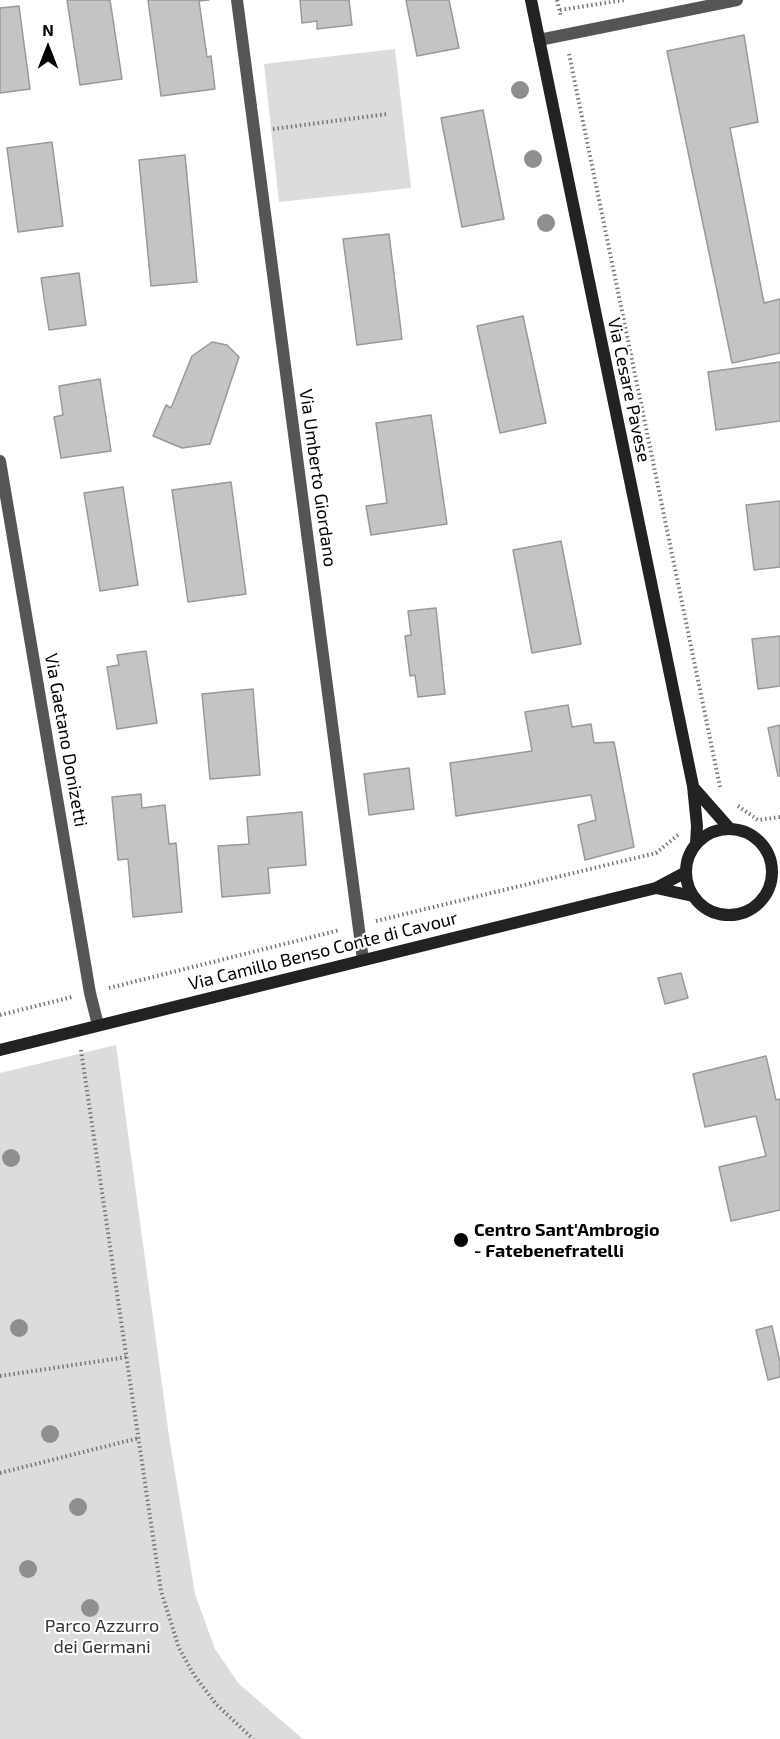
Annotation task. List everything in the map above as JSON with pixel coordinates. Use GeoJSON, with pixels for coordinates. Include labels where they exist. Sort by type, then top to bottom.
{"type":"FeatureCollection","features":[{"type":"Feature","properties":{"kind":"street","name":"Via Umberto Giordano"},"geometry":{"type":"LineString","coordinates":[[237,0],[363,960]]}},
{"type":"Feature","properties":{"kind":"street","name":"Via Cesare Pavese"},"geometry":{"type":"LineString","coordinates":[[531,0],[693,786],[697,826],[696,844]]}},
{"type":"Feature","properties":{"kind":"street"},"geometry":{"type":"LineString","coordinates":[[539,40],[737,0]]}},
{"type":"Feature","properties":{"kind":"street","name":"Via Gaetano Donizetti"},"geometry":{"type":"LineString","coordinates":[[0,461],[90,993],[98,1025]]}},
{"type":"Feature","properties":{"kind":"street","name":"Via Cesare Pavese"},"geometry":{"type":"LineString","coordinates":[[693,786],[717,817],[730,829]]}},
{"type":"Feature","properties":{"kind":"street"},"geometry":{"type":"LineString","coordinates":[[730,829],[752,835],[766,850],[776,872],[760,902],[741,913],[729,915],[713,911],[693,896],[686,873],[688,858],[696,844],[712,832],[730,829]]}},
{"type":"Feature","properties":{"kind":"street"},"geometry":{"type":"LineString","coordinates":[[766,850],[780,850]]}},
{"type":"Feature","properties":{"kind":"street","name":"Via Camillo Benso Conte di Cavour"},"geometry":{"type":"LineString","coordinates":[[0,1050],[656,888],[686,873]]}},
{"type":"Feature","properties":{"kind":"street","name":"Via Camillo Benso Conte di Cavour"},"geometry":{"type":"LineString","coordinates":[[656,888],[693,896]]}},
{"type":"Feature","properties":{"kind":"path"},"geometry":{"type":"LineString","coordinates":[[557,0],[722,795]]}},
{"type":"Feature","properties":{"kind":"path"},"geometry":{"type":"LineString","coordinates":[[560,10],[624,0]]}},
{"type":"Feature","properties":{"kind":"path"},"geometry":{"type":"LineString","coordinates":[[255,131],[387,114]]}},
{"type":"Feature","properties":{"kind":"path"},"geometry":{"type":"LineString","coordinates":[[731,801],[758,820]]}},
{"type":"Feature","properties":{"kind":"path"},"geometry":{"type":"LineString","coordinates":[[717,817],[758,820],[780,817]]}},
{"type":"Feature","properties":{"kind":"path"},"geometry":{"type":"LineString","coordinates":[[0,1015],[656,853],[678,835],[697,826]]}},
{"type":"Feature","properties":{"kind":"path"},"geometry":{"type":"LineString","coordinates":[[71,998],[161,1591],[180,1648],[194,1675],[216,1704],[254,1739]]}},
{"type":"Feature","properties":{"kind":"path"},"geometry":{"type":"LineString","coordinates":[[0,1376],[127,1357]]}},
{"type":"Feature","properties":{"kind":"path"},"geometry":{"type":"LineString","coordinates":[[0,1473],[139,1438]]}},
{"type":"Feature","properties":{"kind":"green space"},"geometry":{"type":"Polygon","coordinates":[[[395,49],[411,188],[279,202],[264,64],[395,49]]]}},
{"type":"Feature","properties":{"kind":"green space","name":"Parco Azzurro dei Germani"},"geometry":{"type":"Polygon","coordinates":[[[116,1045],[169,1436],[195,1594],[215,1649],[239,1684],[303,1739],[0,1739],[0,1073],[116,1045]]]}},
{"type":"Feature","properties":{"kind":"building"},"geometry":{"type":"Polygon","coordinates":[[[67,0],[110,0],[122,79],[80,85],[67,0]]]}},
{"type":"Feature","properties":{"kind":"building"},"geometry":{"type":"Polygon","coordinates":[[[148,0],[209,0],[199,1],[207,57],[211,56],[215,89],[161,96],[148,0]]]}},
{"type":"Feature","properties":{"kind":"building"},"geometry":{"type":"Polygon","coordinates":[[[300,0],[349,0],[352,25],[317,29],[317,21],[302,23],[300,0]]]}},
{"type":"Feature","properties":{"kind":"building"},"geometry":{"type":"Polygon","coordinates":[[[406,0],[449,0],[459,48],[417,56],[406,0]]]}},
{"type":"Feature","properties":{"kind":"building"},"geometry":{"type":"Polygon","coordinates":[[[19,6],[30,89],[0,93],[0,8],[19,6]]]}},
{"type":"Feature","properties":{"kind":"building"},"geometry":{"type":"Polygon","coordinates":[[[744,35],[758,122],[730,128],[764,303],[780,299],[780,353],[732,363],[667,51],[744,35]]]}},
{"type":"Feature","properties":{"kind":"building"},"geometry":{"type":"Polygon","coordinates":[[[483,110],[504,219],[462,227],[441,118],[483,110]]]}},
{"type":"Feature","properties":{"kind":"building"},"geometry":{"type":"Polygon","coordinates":[[[52,142],[63,226],[18,232],[7,148],[52,142]]]}},
{"type":"Feature","properties":{"kind":"building"},"geometry":{"type":"Polygon","coordinates":[[[185,155],[197,282],[151,286],[139,160],[185,155]]]}},
{"type":"Feature","properties":{"kind":"building"},"geometry":{"type":"Polygon","coordinates":[[[389,234],[402,339],[357,345],[343,239],[389,234]]]}},
{"type":"Feature","properties":{"kind":"building"},"geometry":{"type":"Polygon","coordinates":[[[79,273],[86,325],[49,330],[41,278],[79,273]]]}},
{"type":"Feature","properties":{"kind":"building"},"geometry":{"type":"Polygon","coordinates":[[[523,316],[546,423],[500,433],[477,326],[523,316]]]}},
{"type":"Feature","properties":{"kind":"building"},"geometry":{"type":"Polygon","coordinates":[[[212,342],[227,345],[239,357],[210,444],[182,448],[153,436],[166,405],[171,408],[192,356],[212,342]]]}},
{"type":"Feature","properties":{"kind":"building"},"geometry":{"type":"Polygon","coordinates":[[[780,362],[780,421],[716,430],[708,372],[780,362]]]}},
{"type":"Feature","properties":{"kind":"building"},"geometry":{"type":"Polygon","coordinates":[[[100,379],[111,451],[61,458],[54,417],[63,415],[59,386],[100,379]]]}},
{"type":"Feature","properties":{"kind":"building"},"geometry":{"type":"Polygon","coordinates":[[[431,415],[447,524],[371,535],[366,506],[387,503],[376,423],[431,415]]]}},
{"type":"Feature","properties":{"kind":"building"},"geometry":{"type":"Polygon","coordinates":[[[231,482],[246,594],[188,602],[172,490],[231,482]]]}},
{"type":"Feature","properties":{"kind":"building"},"geometry":{"type":"Polygon","coordinates":[[[123,487],[138,585],[100,591],[84,493],[123,487]]]}},
{"type":"Feature","properties":{"kind":"building"},"geometry":{"type":"Polygon","coordinates":[[[780,501],[780,567],[754,570],[746,505],[780,501]]]}},
{"type":"Feature","properties":{"kind":"building"},"geometry":{"type":"Polygon","coordinates":[[[561,541],[581,644],[532,653],[513,550],[561,541]]]}},
{"type":"Feature","properties":{"kind":"building"},"geometry":{"type":"Polygon","coordinates":[[[436,608],[445,694],[418,697],[415,675],[410,676],[405,636],[411,635],[408,611],[436,608]]]}},
{"type":"Feature","properties":{"kind":"building"},"geometry":{"type":"Polygon","coordinates":[[[780,636],[780,686],[758,689],[752,639],[780,636]]]}},
{"type":"Feature","properties":{"kind":"building"},"geometry":{"type":"Polygon","coordinates":[[[146,651],[157,723],[117,729],[107,667],[119,665],[117,655],[146,651]]]}},
{"type":"Feature","properties":{"kind":"building"},"geometry":{"type":"Polygon","coordinates":[[[253,689],[260,775],[210,779],[202,694],[253,689]]]}},
{"type":"Feature","properties":{"kind":"building"},"geometry":{"type":"Polygon","coordinates":[[[568,705],[572,727],[591,724],[594,743],[614,742],[634,847],[585,860],[578,825],[596,820],[591,795],[456,816],[450,763],[532,751],[525,712],[568,705]]]}},
{"type":"Feature","properties":{"kind":"building"},"geometry":{"type":"Polygon","coordinates":[[[780,725],[780,776],[778,776],[768,728],[780,725]]]}},
{"type":"Feature","properties":{"kind":"building"},"geometry":{"type":"Polygon","coordinates":[[[409,768],[414,809],[369,815],[364,774],[409,768]]]}},
{"type":"Feature","properties":{"kind":"building"},"geometry":{"type":"Polygon","coordinates":[[[141,794],[142,808],[165,805],[169,844],[176,843],[182,912],[133,917],[128,859],[118,860],[112,797],[141,794]]]}},
{"type":"Feature","properties":{"kind":"building"},"geometry":{"type":"Polygon","coordinates":[[[302,812],[306,865],[268,868],[270,893],[222,897],[218,846],[249,844],[247,817],[302,812]]]}},
{"type":"Feature","properties":{"kind":"building"},"geometry":{"type":"Polygon","coordinates":[[[681,973],[688,998],[665,1004],[658,978],[681,973]]]}},
{"type":"Feature","properties":{"kind":"building"},"geometry":{"type":"Polygon","coordinates":[[[766,1056],[776,1100],[780,1099],[780,1210],[731,1221],[719,1167],[766,1156],[756,1116],[705,1127],[693,1074],[766,1056]]]}},
{"type":"Feature","properties":{"kind":"building"},"geometry":{"type":"Polygon","coordinates":[[[772,1326],[780,1362],[780,1377],[768,1380],[756,1330],[772,1326]]]}},
{"type":"Feature","properties":{"kind":"place","name":"Centro Sant'Ambrogio - Fatebenefratelli"},"geometry":{"type":"Point","coordinates":[461,1240]}}]}
